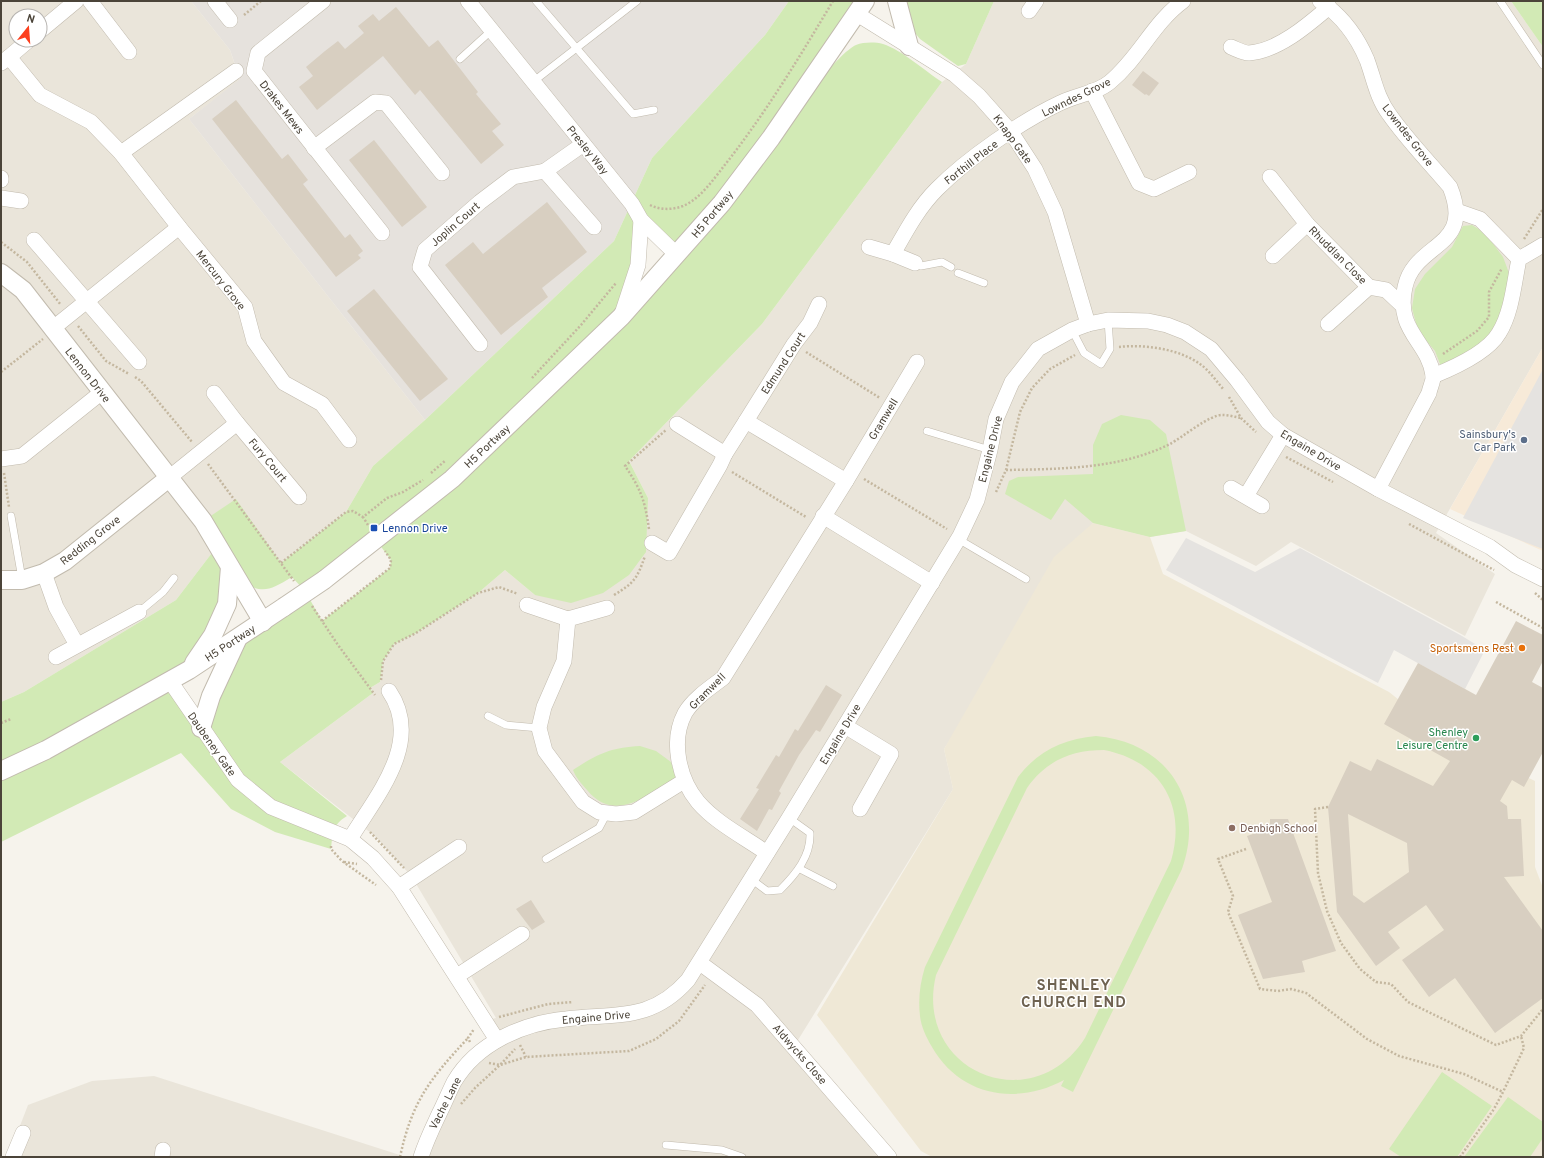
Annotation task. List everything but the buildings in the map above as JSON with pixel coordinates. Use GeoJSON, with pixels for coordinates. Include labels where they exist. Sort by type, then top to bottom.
{"type":"FeatureCollection","features":[{"type":"Feature","properties":{"kind":"street"},"geometry":{"type":"LineString","coordinates":[[48,24],[76,1]]}},
{"type":"Feature","properties":{"kind":"street"},"geometry":{"type":"LineString","coordinates":[[90,1],[129,52]]}},
{"type":"Feature","properties":{"kind":"street"},"geometry":{"type":"LineString","coordinates":[[215,1],[230,20]]}},
{"type":"Feature","properties":{"kind":"street","name":"Drakes Mews"},"geometry":{"type":"LineString","coordinates":[[323,1],[258,53],[254,70],[382,233]]}},
{"type":"Feature","properties":{"kind":"street","name":"Presley Way"},"geometry":{"type":"LineString","coordinates":[[468,1],[632,204],[640,220],[676,255]]}},
{"type":"Feature","properties":{"kind":"street"},"geometry":{"type":"LineString","coordinates":[[897,1],[909,46]]}},
{"type":"Feature","properties":{"kind":"street","name":"Lowndes Grove"},"geometry":{"type":"LineString","coordinates":[[1011,132],[1060,102],[1092,91],[1109,83],[1128,64],[1155,28],[1172,9],[1183,1]]}},
{"type":"Feature","properties":{"kind":"street"},"geometry":{"type":"LineString","coordinates":[[1231,47],[1248,53],[1276,45],[1302,30],[1324,4]]}},
{"type":"Feature","properties":{"kind":"street","name":"Lowndes Grove"},"geometry":{"type":"LineString","coordinates":[[1324,4],[1351,29],[1366,60],[1379,97],[1389,114],[1450,187],[1456,202],[1457,212],[1450,236],[1426,255],[1412,270],[1405,286],[1403,306],[1407,325],[1429,362],[1433,376]]}},
{"type":"Feature","properties":{"kind":"street","name":"Knapp Gate"},"geometry":{"type":"LineString","coordinates":[[861,8],[909,46],[955,75],[979,96],[1011,132],[1035,169],[1055,212],[1088,324]]}},
{"type":"Feature","properties":{"kind":"street","name":"H5 Portway"},"geometry":{"type":"LineString","coordinates":[[1,771],[46,750],[170,681],[237,639],[324,580],[452,479],[621,317],[722,203],[767,144],[861,8]]}},
{"type":"Feature","properties":{"kind":"street","name":"Mercury Grove"},"geometry":{"type":"LineString","coordinates":[[19,48],[5,60],[40,95],[91,122],[121,154],[245,307],[254,341],[284,383],[322,404],[349,440]]}},
{"type":"Feature","properties":{"kind":"street"},"geometry":{"type":"LineString","coordinates":[[121,154],[236,70]]}},
{"type":"Feature","properties":{"kind":"street"},"geometry":{"type":"LineString","coordinates":[[1092,91],[1139,183],[1154,189],[1189,172]]}},
{"type":"Feature","properties":{"kind":"street"},"geometry":{"type":"LineString","coordinates":[[314,148],[375,102],[386,103],[442,173]]}},
{"type":"Feature","properties":{"kind":"street","name":"Forthill Place"},"geometry":{"type":"LineString","coordinates":[[893,254],[913,219],[936,190],[966,163],[1011,132]]}},
{"type":"Feature","properties":{"kind":"street","name":"Joplin Court"},"geometry":{"type":"LineString","coordinates":[[480,344],[420,267],[425,250],[480,202],[513,177],[545,171],[582,144]]}},
{"type":"Feature","properties":{"kind":"street"},"geometry":{"type":"LineString","coordinates":[[545,171],[594,227]]}},
{"type":"Feature","properties":{"kind":"street","name":"Rhuddlan Close"},"geometry":{"type":"LineString","coordinates":[[1270,177],[1307,224],[1369,287],[1386,290],[1403,306]]}},
{"type":"Feature","properties":{"kind":"street"},"geometry":{"type":"LineString","coordinates":[[1,198],[21,201]]}},
{"type":"Feature","properties":{"kind":"street"},"geometry":{"type":"LineString","coordinates":[[1457,212],[1480,218],[1517,258]]}},
{"type":"Feature","properties":{"kind":"street","name":"Presley Way"},"geometry":{"type":"LineString","coordinates":[[621,317],[638,265],[640,220]]}},
{"type":"Feature","properties":{"kind":"street","name":"Rhuddlan Close"},"geometry":{"type":"LineString","coordinates":[[1273,256],[1307,224]]}},
{"type":"Feature","properties":{"kind":"street"},"geometry":{"type":"LineString","coordinates":[[52,329],[179,227]]}},
{"type":"Feature","properties":{"kind":"street"},"geometry":{"type":"LineString","coordinates":[[34,240],[139,362]]}},
{"type":"Feature","properties":{"kind":"street"},"geometry":{"type":"LineString","coordinates":[[1517,258],[1543,245]]}},
{"type":"Feature","properties":{"kind":"street"},"geometry":{"type":"LineString","coordinates":[[869,247],[893,254],[915,263]]}},
{"type":"Feature","properties":{"kind":"street"},"geometry":{"type":"LineString","coordinates":[[1378,489],[1429,393],[1433,376],[1458,366],[1486,346],[1499,334],[1509,308],[1517,258]]}},
{"type":"Feature","properties":{"kind":"street","name":"Lennon Drive"},"geometry":{"type":"LineString","coordinates":[[1,273],[23,290],[52,329],[170,477],[203,521],[263,622]]}},
{"type":"Feature","properties":{"kind":"street","name":"Rhuddlan Close"},"geometry":{"type":"LineString","coordinates":[[1328,324],[1369,287]]}},
{"type":"Feature","properties":{"kind":"street","name":"Edmund Court"},"geometry":{"type":"LineString","coordinates":[[652,543],[673,555],[723,460],[794,344],[810,323],[819,304]]}},
{"type":"Feature","properties":{"kind":"street","name":"Engaine Drive"},"geometry":{"type":"LineString","coordinates":[[497,1040],[513,1032],[536,1024],[566,1019],[633,1014],[658,1005],[676,994],[700,963],[959,537],[978,500],[996,419],[1012,382],[1038,349],[1072,330],[1088,324],[1108,320],[1148,321],[1167,325],[1186,332],[1211,349],[1237,380],[1268,422],[1283,435],[1378,489],[1490,547],[1515,565],[1543,579]]}},
{"type":"Feature","properties":{"kind":"street","name":"Gramwell"},"geometry":{"type":"LineString","coordinates":[[766,853],[723,823],[698,802],[684,781],[678,752],[678,737],[685,713],[698,697],[723,678],[821,521],[916,362]]}},
{"type":"Feature","properties":{"kind":"street"},"geometry":{"type":"LineString","coordinates":[[1,459],[22,456],[102,392]]}},
{"type":"Feature","properties":{"kind":"street","name":"Fury Court"},"geometry":{"type":"LineString","coordinates":[[214,393],[298,497]]}},
{"type":"Feature","properties":{"kind":"street"},"geometry":{"type":"LineString","coordinates":[[746,421],[848,476]]}},
{"type":"Feature","properties":{"kind":"street"},"geometry":{"type":"LineString","coordinates":[[170,477],[237,423]]}},
{"type":"Feature","properties":{"kind":"street"},"geometry":{"type":"LineString","coordinates":[[676,424],[723,460]]}},
{"type":"Feature","properties":{"kind":"street"},"geometry":{"type":"LineString","coordinates":[[1246,496],[1283,435]]}},
{"type":"Feature","properties":{"kind":"street","name":"Redding Grove"},"geometry":{"type":"LineString","coordinates":[[1,580],[22,580],[44,574],[65,561],[170,477]]}},
{"type":"Feature","properties":{"kind":"street"},"geometry":{"type":"LineString","coordinates":[[1231,488],[1262,506]]}},
{"type":"Feature","properties":{"kind":"street"},"geometry":{"type":"LineString","coordinates":[[821,521],[932,583]]}},
{"type":"Feature","properties":{"kind":"street"},"geometry":{"type":"LineString","coordinates":[[189,670],[213,635],[228,604],[230,567]]}},
{"type":"Feature","properties":{"kind":"street"},"geometry":{"type":"LineString","coordinates":[[44,574],[56,607],[77,644]]}},
{"type":"Feature","properties":{"kind":"street"},"geometry":{"type":"LineString","coordinates":[[527,605],[568,619],[607,608]]}},
{"type":"Feature","properties":{"kind":"street"},"geometry":{"type":"LineString","coordinates":[[56,657],[77,644],[139,612]]}},
{"type":"Feature","properties":{"kind":"street"},"geometry":{"type":"LineString","coordinates":[[568,619],[564,661],[544,707],[539,728],[545,750],[583,802],[599,812],[616,814],[634,812],[684,781]]}},
{"type":"Feature","properties":{"kind":"street"},"geometry":{"type":"LineString","coordinates":[[201,728],[211,696],[237,639]]}},
{"type":"Feature","properties":{"kind":"street","name":"Daubeney Gate"},"geometry":{"type":"LineString","coordinates":[[170,681],[238,780],[271,807],[350,839],[373,858],[399,887],[497,1040]]}},
{"type":"Feature","properties":{"kind":"street"},"geometry":{"type":"LineString","coordinates":[[350,839],[393,768],[399,751],[400,714],[395,700],[382,690]]}},
{"type":"Feature","properties":{"kind":"street"},"geometry":{"type":"LineString","coordinates":[[844,726],[891,754],[860,809]]}},
{"type":"Feature","properties":{"kind":"street"},"geometry":{"type":"LineString","coordinates":[[399,887],[459,847]]}},
{"type":"Feature","properties":{"kind":"street"},"geometry":{"type":"LineString","coordinates":[[457,976],[522,934]]}},
{"type":"Feature","properties":{"kind":"street","name":"Aldwycks Close"},"geometry":{"type":"LineString","coordinates":[[700,963],[757,1005],[889,1157]]}},
{"type":"Feature","properties":{"kind":"street","name":"Vache Lane"},"geometry":{"type":"LineString","coordinates":[[421,1157],[426,1143],[455,1082],[477,1056],[497,1040]]}},
{"type":"Feature","properties":{"kind":"street"},"geometry":{"type":"LineString","coordinates":[[13,1157],[23,1132]]}},
{"type":"Feature","properties":{"kind":"lane"},"geometry":{"type":"LineString","coordinates":[[536,1],[576,50],[633,114],[654,110]]}},
{"type":"Feature","properties":{"kind":"lane"},"geometry":{"type":"LineString","coordinates":[[534,81],[576,50],[637,1]]}},
{"type":"Feature","properties":{"kind":"lane"},"geometry":{"type":"LineString","coordinates":[[1500,1],[1543,65]]}},
{"type":"Feature","properties":{"kind":"lane"},"geometry":{"type":"LineString","coordinates":[[460,59],[492,30]]}},
{"type":"Feature","properties":{"kind":"lane"},"geometry":{"type":"LineString","coordinates":[[915,263],[921,266],[942,262],[950,267]]}},
{"type":"Feature","properties":{"kind":"lane"},"geometry":{"type":"LineString","coordinates":[[958,273],[984,283]]}},
{"type":"Feature","properties":{"kind":"lane"},"geometry":{"type":"LineString","coordinates":[[1072,330],[1084,353],[1101,364],[1110,348],[1108,320]]}},
{"type":"Feature","properties":{"kind":"lane"},"geometry":{"type":"LineString","coordinates":[[927,431],[990,450]]}},
{"type":"Feature","properties":{"kind":"lane"},"geometry":{"type":"LineString","coordinates":[[11,516],[22,580]]}},
{"type":"Feature","properties":{"kind":"lane"},"geometry":{"type":"LineString","coordinates":[[959,537],[1026,579]]}},
{"type":"Feature","properties":{"kind":"lane"},"geometry":{"type":"LineString","coordinates":[[139,612],[163,592],[174,578]]}},
{"type":"Feature","properties":{"kind":"lane"},"geometry":{"type":"LineString","coordinates":[[488,716],[506,725],[539,728]]}},
{"type":"Feature","properties":{"kind":"lane"},"geometry":{"type":"LineString","coordinates":[[546,859],[599,828],[607,813]]}},
{"type":"Feature","properties":{"kind":"lane"},"geometry":{"type":"LineString","coordinates":[[751,879],[766,891],[780,890],[800,869],[811,844],[810,833],[789,818]]}},
{"type":"Feature","properties":{"kind":"lane"},"geometry":{"type":"LineString","coordinates":[[800,869],[833,886]]}},
{"type":"Feature","properties":{"kind":"lane"},"geometry":{"type":"LineString","coordinates":[[666,1145],[722,1150],[742,1157]]}},
{"type":"Feature","properties":{"kind":"path"},"geometry":{"type":"LineString","coordinates":[[230,20],[244,15],[261,1]]}},
{"type":"Feature","properties":{"kind":"path"},"geometry":{"type":"LineString","coordinates":[[632,204],[638,200],[653,207],[667,210],[683,206],[707,187],[747,137],[781,87],[833,1]]}},
{"type":"Feature","properties":{"kind":"path"},"geometry":{"type":"LineString","coordinates":[[1429,362],[1455,347],[1477,331],[1489,317],[1489,292],[1500,269],[1517,258],[1529,229],[1543,209]]}},
{"type":"Feature","properties":{"kind":"path"},"geometry":{"type":"LineString","coordinates":[[526,384],[581,325],[617,280]]}},
{"type":"Feature","properties":{"kind":"path"},"geometry":{"type":"LineString","coordinates":[[1,372],[46,337],[52,329]]}},
{"type":"Feature","properties":{"kind":"path"},"geometry":{"type":"LineString","coordinates":[[794,344],[891,404]]}},
{"type":"Feature","properties":{"kind":"path"},"geometry":{"type":"LineString","coordinates":[[1084,353],[1072,356],[1050,369],[1032,388],[1020,412],[1006,470],[1083,466],[1141,456],[1171,443],[1203,423],[1222,414],[1241,418],[1228,394],[1201,365],[1175,352],[1124,347],[1110,348]]}},
{"type":"Feature","properties":{"kind":"path"},"geometry":{"type":"LineString","coordinates":[[141,381],[200,453],[296,583]]}},
{"type":"Feature","properties":{"kind":"path"},"geometry":{"type":"LineString","coordinates":[[607,608],[613,596],[632,583],[652,543],[645,504],[637,483],[625,466],[662,432],[676,424]]}},
{"type":"Feature","properties":{"kind":"path"},"geometry":{"type":"LineString","coordinates":[[1,459],[11,516]]}},
{"type":"Feature","properties":{"kind":"path"},"geometry":{"type":"LineString","coordinates":[[429,475],[448,459]]}},
{"type":"Feature","properties":{"kind":"path"},"geometry":{"type":"LineString","coordinates":[[723,460],[821,521]]}},
{"type":"Feature","properties":{"kind":"path"},"geometry":{"type":"LineString","coordinates":[[848,476],[959,537]]}},
{"type":"Feature","properties":{"kind":"path"},"geometry":{"type":"LineString","coordinates":[[363,517],[387,498],[402,492],[424,479]]}},
{"type":"Feature","properties":{"kind":"path"},"geometry":{"type":"LineString","coordinates":[[281,563],[346,512],[353,511],[363,517],[376,540],[391,560],[390,568],[322,621]]}},
{"type":"Feature","properties":{"kind":"path"},"geometry":{"type":"LineString","coordinates":[[309,602],[338,645],[370,688],[382,690],[383,660],[394,644],[416,633],[478,593],[499,588],[528,598],[527,605]]}},
{"type":"Feature","properties":{"kind":"path"},"geometry":{"type":"LineString","coordinates":[[1496,602],[1543,628]]}},
{"type":"Feature","properties":{"kind":"path"},"geometry":{"type":"LineString","coordinates":[[370,688],[375,685]]}},
{"type":"Feature","properties":{"kind":"path"},"geometry":{"type":"LineString","coordinates":[[1,722],[11,719]]}},
{"type":"Feature","properties":{"kind":"path"},"geometry":{"type":"LineString","coordinates":[[1328,807],[1315,809],[1318,873],[1327,911],[1340,943],[1360,969],[1376,982],[1391,984],[1408,1002],[1496,1045],[1521,1036],[1543,1009]]}},
{"type":"Feature","properties":{"kind":"path"},"geometry":{"type":"LineString","coordinates":[[333,833],[331,850],[342,861],[379,887]]}},
{"type":"Feature","properties":{"kind":"path"},"geometry":{"type":"LineString","coordinates":[[1246,849],[1218,859],[1233,896],[1228,912],[1260,990],[1278,991],[1291,989],[1306,993],[1322,1003],[1367,1039],[1399,1056],[1464,1074],[1503,1092]]}},
{"type":"Feature","properties":{"kind":"path"},"geometry":{"type":"LineString","coordinates":[[468,1023],[473,1030]]}},
{"type":"Feature","properties":{"kind":"path"},"geometry":{"type":"LineString","coordinates":[[1460,1157],[1494,1109],[1503,1092],[1524,1048],[1521,1036]]}},
{"type":"Feature","properties":{"kind":"path"},"geometry":{"type":"LineString","coordinates":[[400,1157],[406,1128],[420,1096],[442,1066],[468,1038]]}},
{"type":"Feature","properties":{"kind":"path"},"geometry":{"type":"LineString","coordinates":[[460,1105],[474,1088],[500,1065],[526,1057]]}},
{"type":"Feature","properties":{"kind":"shaded area"},"geometry":{"type":"Polygon","coordinates":[[[1,1],[191,1],[230,50],[240,80],[189,119],[425,420],[373,466],[346,512],[281,563],[236,500],[203,521],[218,545],[176,600],[24,692],[1,702],[1,1]]]}},
{"type":"Feature","properties":{"kind":"shaded area"},"geometry":{"type":"Polygon","coordinates":[[[191,1],[789,1],[765,35],[652,158],[614,241],[425,420],[189,119],[240,79],[230,50],[191,1]]]}},
{"type":"Feature","properties":{"kind":"shaded area"},"geometry":{"type":"Polygon","coordinates":[[[994,1],[1511,1],[1543,47],[1543,347],[1436,533],[1495,574],[1465,636],[1291,542],[1256,566],[1186,531],[1150,537],[1093,523],[944,749],[953,789],[790,1053],[878,1157],[422,1157],[455,1082],[497,1040],[485,1021],[496,1018],[412,877],[376,837],[280,762],[373,693],[370,688],[380,682],[383,661],[394,644],[416,633],[478,593],[505,570],[535,595],[648,498],[629,461],[762,324],[942,82],[966,64],[994,1]]]}},
{"type":"Feature","properties":{"kind":"shaded area","name":"Sainsbury's Car Park"},"geometry":{"type":"Polygon","coordinates":[[[1543,347],[1543,551],[1450,509],[1543,347]]]}},
{"type":"Feature","properties":{"kind":"shaded area","name":"Sainsbury's Car Park"},"geometry":{"type":"Polygon","coordinates":[[[1543,369],[1543,549],[1463,518],[1543,369]]]}},
{"type":"Feature","properties":{"kind":"shaded area","name":"Denbigh School"},"geometry":{"type":"Polygon","coordinates":[[[1093,523],[1150,537],[1163,574],[1389,692],[1451,741],[1535,781],[1535,867],[1543,888],[1543,1157],[932,1157],[921,1151],[817,1015],[953,789],[944,749],[1054,557],[1093,523]]]}},
{"type":"Feature","properties":{"kind":"shaded area"},"geometry":{"type":"Polygon","coordinates":[[[1186,538],[1255,572],[1300,548],[1485,650],[1465,689],[1394,650],[1378,683],[1166,570],[1186,538]]]}},
{"type":"Feature","properties":{"kind":"shaded area"},"geometry":{"type":"Polygon","coordinates":[[[154,1076],[406,1157],[8,1157],[28,1105],[92,1081],[154,1076]]]}},
{"type":"Feature","properties":{"kind":"green space"},"geometry":{"type":"Polygon","coordinates":[[[789,1],[865,1],[775,134],[838,59],[848,50],[859,44],[877,43],[890,47],[906,56],[942,82],[762,324],[629,461],[648,498],[646,552],[629,575],[603,593],[571,603],[535,595],[505,570],[478,593],[416,633],[394,644],[383,661],[380,682],[370,688],[373,693],[280,762],[347,816],[338,823],[334,830],[331,849],[275,832],[231,809],[181,753],[1,842],[1,702],[24,692],[176,600],[218,545],[203,521],[236,499],[281,563],[346,512],[373,466],[425,420],[614,241],[652,158],[765,35],[789,1]],[[641,221],[621,316],[676,255],[641,221]],[[376,540],[304,589],[322,621],[390,568],[391,560],[376,540]],[[292,577],[271,588],[260,589],[254,588],[239,581],[213,635],[170,681],[201,727],[237,639],[303,589],[292,577]]]}},
{"type":"Feature","properties":{"kind":"green space"},"geometry":{"type":"Polygon","coordinates":[[[903,1],[994,1],[966,64],[958,66],[920,39],[915,33],[903,1]]]}},
{"type":"Feature","properties":{"kind":"green space"},"geometry":{"type":"Polygon","coordinates":[[[1511,1],[1543,1],[1543,47],[1511,1]]]}},
{"type":"Feature","properties":{"kind":"green space"},"geometry":{"type":"Polygon","coordinates":[[[1472,225],[1485,233],[1503,257],[1509,273],[1503,310],[1494,329],[1484,342],[1442,369],[1435,351],[1418,331],[1412,308],[1415,289],[1425,274],[1452,247],[1463,226],[1472,225]]]}},
{"type":"Feature","properties":{"kind":"green space"},"geometry":{"type":"Polygon","coordinates":[[[1121,415],[1150,420],[1166,434],[1186,531],[1150,537],[1093,523],[1065,499],[1051,520],[1005,494],[1009,481],[1018,477],[1093,474],[1093,445],[1102,424],[1121,415]]]}},
{"type":"Feature","properties":{"kind":"green space"},"geometry":{"type":"Polygon","coordinates":[[[1096,736],[1121,741],[1143,750],[1161,763],[1175,779],[1184,799],[1189,820],[1188,844],[1182,869],[1073,1092],[1061,1086],[1064,1080],[1046,1088],[1027,1093],[1009,1094],[990,1092],[973,1086],[958,1076],[944,1064],[932,1047],[923,1028],[919,1010],[919,997],[923,973],[1018,777],[1043,753],[1062,743],[1096,736]],[[1104,750],[1081,752],[1060,759],[1051,764],[1034,779],[1027,788],[936,975],[934,1009],[942,1037],[959,1059],[982,1074],[1008,1080],[1036,1077],[1062,1063],[1085,1038],[1171,861],[1175,841],[1175,822],[1172,805],[1165,789],[1154,775],[1141,764],[1124,756],[1104,750]]]}},
{"type":"Feature","properties":{"kind":"green space"},"geometry":{"type":"Polygon","coordinates":[[[640,746],[656,751],[671,762],[676,777],[643,798],[632,803],[620,806],[609,805],[598,800],[581,783],[573,770],[590,759],[605,752],[621,748],[640,746]]]}},
{"type":"Feature","properties":{"kind":"green space"},"geometry":{"type":"Polygon","coordinates":[[[1442,1072],[1492,1106],[1457,1157],[1401,1157],[1389,1149],[1442,1072]]]}},
{"type":"Feature","properties":{"kind":"green space"},"geometry":{"type":"Polygon","coordinates":[[[1508,1097],[1543,1122],[1543,1138],[1530,1157],[1464,1157],[1508,1097]]]}},
{"type":"Feature","properties":{"kind":"place","name":"Sainsbury's Car Park"},"geometry":{"type":"Point","coordinates":[1524,440]}},
{"type":"Feature","properties":{"kind":"place","name":"Lennon Drive"},"geometry":{"type":"Point","coordinates":[374,528]}},
{"type":"Feature","properties":{"kind":"place","name":"Sportsmens Rest"},"geometry":{"type":"Point","coordinates":[1522,648]}},
{"type":"Feature","properties":{"kind":"place","name":"Shenley Leisure Centre"},"geometry":{"type":"Point","coordinates":[1476,738]}},
{"type":"Feature","properties":{"kind":"place","name":"Denbigh School"},"geometry":{"type":"Point","coordinates":[1232,828]}},
{"type":"Feature","properties":{"kind":"district","name":"SHENLEY CHURCH END"},"geometry":{"type":"Point","coordinates":[1074,994]}}]}
